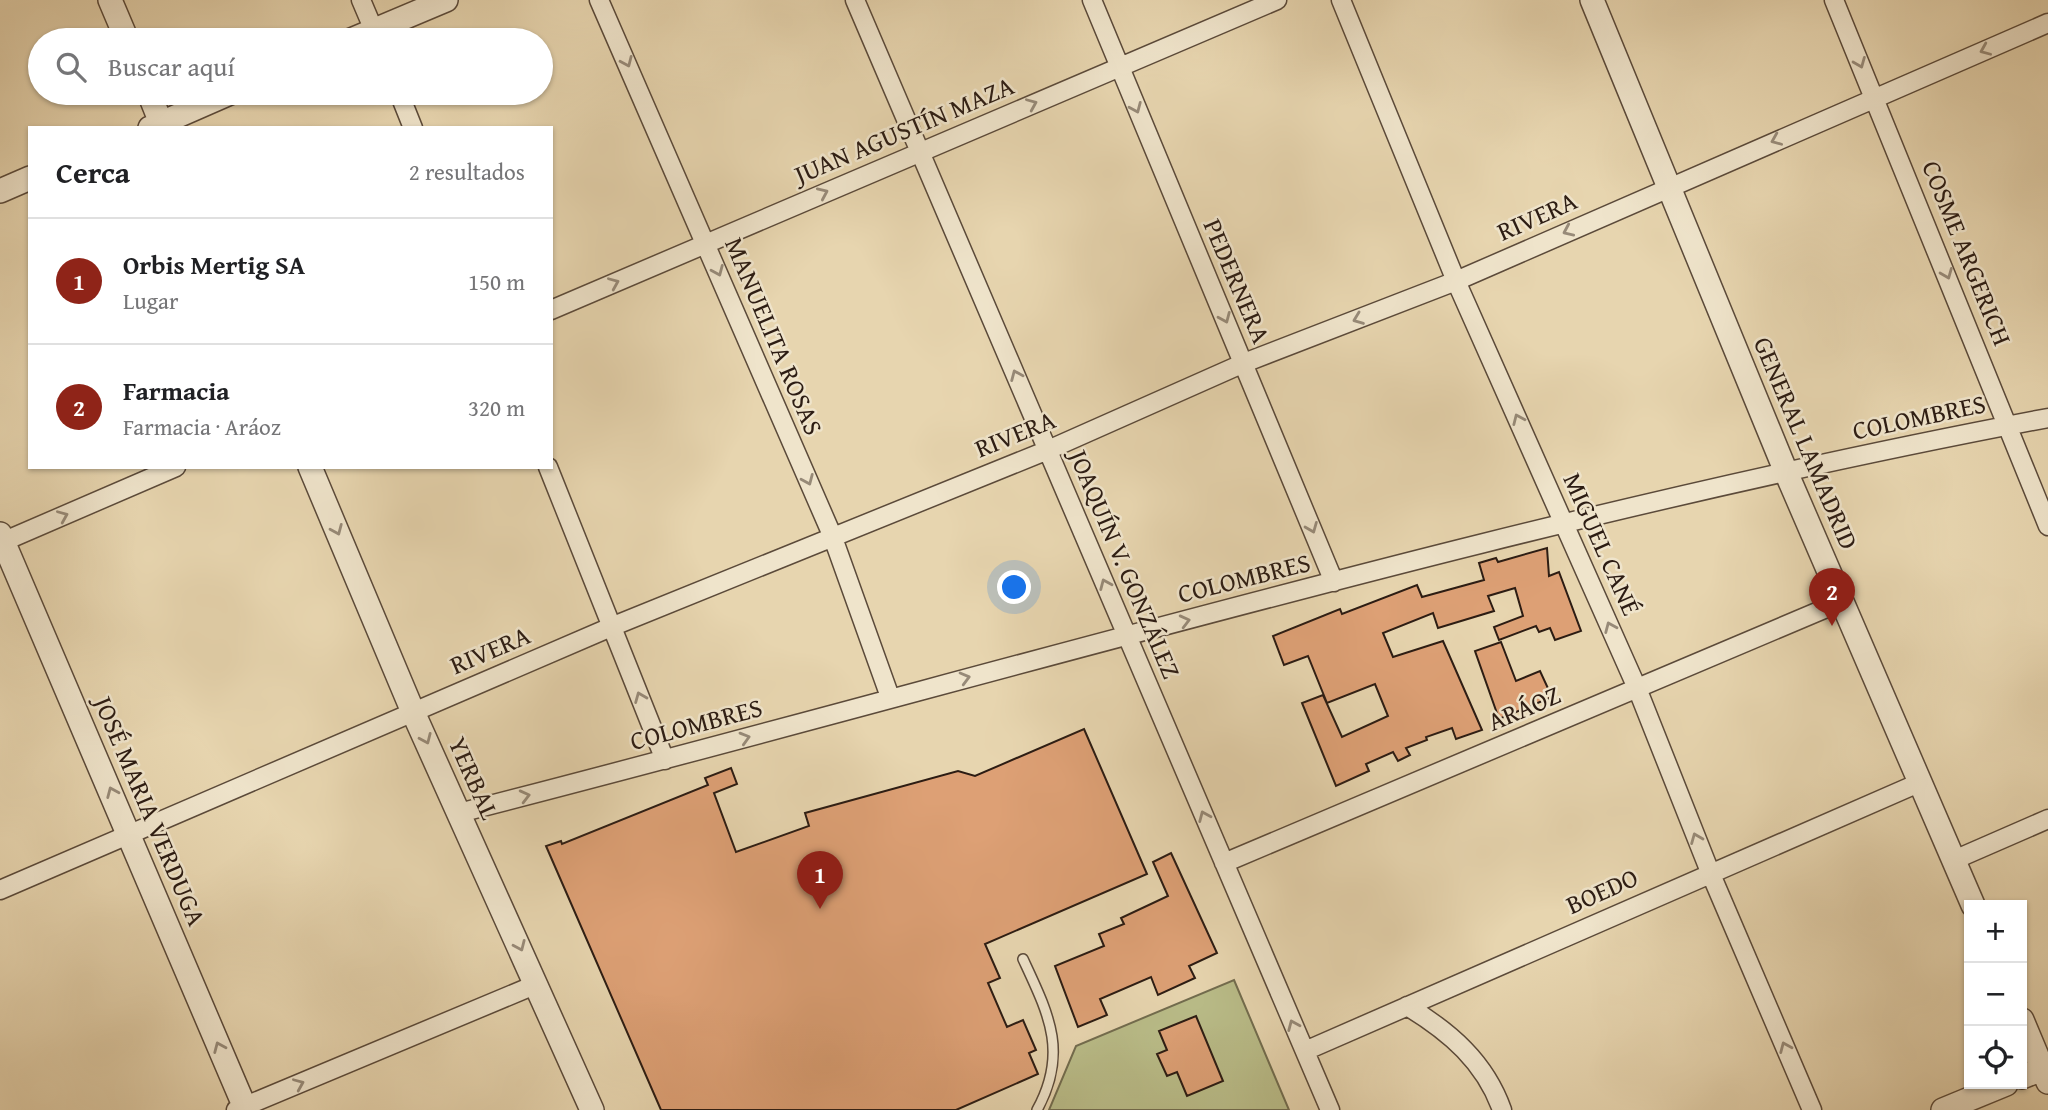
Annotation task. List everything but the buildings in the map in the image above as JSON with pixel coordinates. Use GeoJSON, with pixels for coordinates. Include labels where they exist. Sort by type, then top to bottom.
{"type":"FeatureCollection","features":[{"type":"Feature","properties":{"kind":"street"},"geometry":{"type":"LineString","coordinates":[[110,0],[122,28]]}},
{"type":"Feature","properties":{"kind":"street"},"geometry":{"type":"LineString","coordinates":[[361,0],[374,28]]}},
{"type":"Feature","properties":{"kind":"street"},"geometry":{"type":"LineString","coordinates":[[391,28],[446,0]]}},
{"type":"Feature","properties":{"kind":"street","name":"MANUELITA ROSAS"},"geometry":{"type":"LineString","coordinates":[[599,0],[832,535],[890,697]]}},
{"type":"Feature","properties":{"kind":"street","name":"JOAQUÍN V. GONZÁLEZ"},"geometry":{"type":"LineString","coordinates":[[855,0],[1330,1110]]}},
{"type":"Feature","properties":{"kind":"street","name":"PEDERNERA"},"geometry":{"type":"LineString","coordinates":[[1092,0],[1334,582]]}},
{"type":"Feature","properties":{"kind":"street","name":"JUAN AGUSTÍN MAZA"},"geometry":{"type":"LineString","coordinates":[[553,309],[920,150],[1277,0]]}},
{"type":"Feature","properties":{"kind":"street","name":"MIGUEL CANÉ"},"geometry":{"type":"LineString","coordinates":[[1341,0],[1456,281],[1637,688],[1710,872],[1812,1110]]}},
{"type":"Feature","properties":{"kind":"street","name":"GENERAL LAMADRID"},"geometry":{"type":"LineString","coordinates":[[1592,0],[1786,472],[1971,900]]}},
{"type":"Feature","properties":{"kind":"street","name":"COSME ARGERICH"},"geometry":{"type":"LineString","coordinates":[[1835,0],[2048,526]]}},
{"type":"Feature","properties":{"kind":"street","name":"RIVERA"},"geometry":{"type":"LineString","coordinates":[[0,890],[611,627],[832,535],[1048,450],[1244,363],[1456,281],[2048,23]]}},
{"type":"Feature","properties":{"kind":"street"},"geometry":{"type":"LineString","coordinates":[[152,105],[158,126],[204,105]]}},
{"type":"Feature","properties":{"kind":"street"},"geometry":{"type":"LineString","coordinates":[[404,105],[412,126]]}},
{"type":"Feature","properties":{"kind":"street"},"geometry":{"type":"LineString","coordinates":[[0,191],[28,179]]}},
{"type":"Feature","properties":{"kind":"street","name":"COLOMBRES"},"geometry":{"type":"LineString","coordinates":[[459,813],[665,760],[890,697],[1565,523],[1786,472],[2048,418]]}},
{"type":"Feature","properties":{"kind":"street"},"geometry":{"type":"LineString","coordinates":[[1,540],[171,469]]}},
{"type":"Feature","properties":{"kind":"street","name":"YERBAL"},"geometry":{"type":"LineString","coordinates":[[311,469],[413,712],[592,1110]]}},
{"type":"Feature","properties":{"kind":"street"},"geometry":{"type":"LineString","coordinates":[[549,469],[665,760]]}},
{"type":"Feature","properties":{"kind":"street","name":"JOSÉ MARIA VERDUGA"},"geometry":{"type":"LineString","coordinates":[[1,540],[130,834],[242,1109]]}},
{"type":"Feature","properties":{"kind":"street","name":"ARÁOZ"},"geometry":{"type":"LineString","coordinates":[[1224,863],[1843,601]]}},
{"type":"Feature","properties":{"kind":"street","name":"BOEDO"},"geometry":{"type":"LineString","coordinates":[[1305,1052],[1710,872],[1921,782]]}},
{"type":"Feature","properties":{"kind":"street"},"geometry":{"type":"LineString","coordinates":[[1954,860],[2048,819]]}},
{"type":"Feature","properties":{"kind":"street"},"geometry":{"type":"LineString","coordinates":[[242,1109],[537,984]]}},
{"type":"Feature","properties":{"kind":"street"},"geometry":{"type":"LineString","coordinates":[[1407,1006],[1440,1026],[1472,1056],[1495,1090],[1502,1110]]}},
{"type":"Feature","properties":{"kind":"street"},"geometry":{"type":"LineString","coordinates":[[2024,1026],[2037,1076]]}},
{"type":"Feature","properties":{"kind":"street"},"geometry":{"type":"LineString","coordinates":[[1943,1110],[1994,1089]]}},
{"type":"Feature","properties":{"kind":"lane"},"geometry":{"type":"LineString","coordinates":[[1023,959],[1048,1013],[1055,1043],[1052,1073],[1037,1110]]}},
{"type":"Feature","properties":{"kind":"green space"},"geometry":{"type":"Polygon","coordinates":[[[1234,980],[1289,1110],[1049,1110],[1076,1046],[1234,980]]]}},
{"type":"Feature","properties":{"kind":"place","name":"Farmacia"},"geometry":{"type":"Point","coordinates":[1832,626]}},
{"type":"Feature","properties":{"kind":"place","name":"Orbis Mertig SA"},"geometry":{"type":"Point","coordinates":[820,909]}}]}
